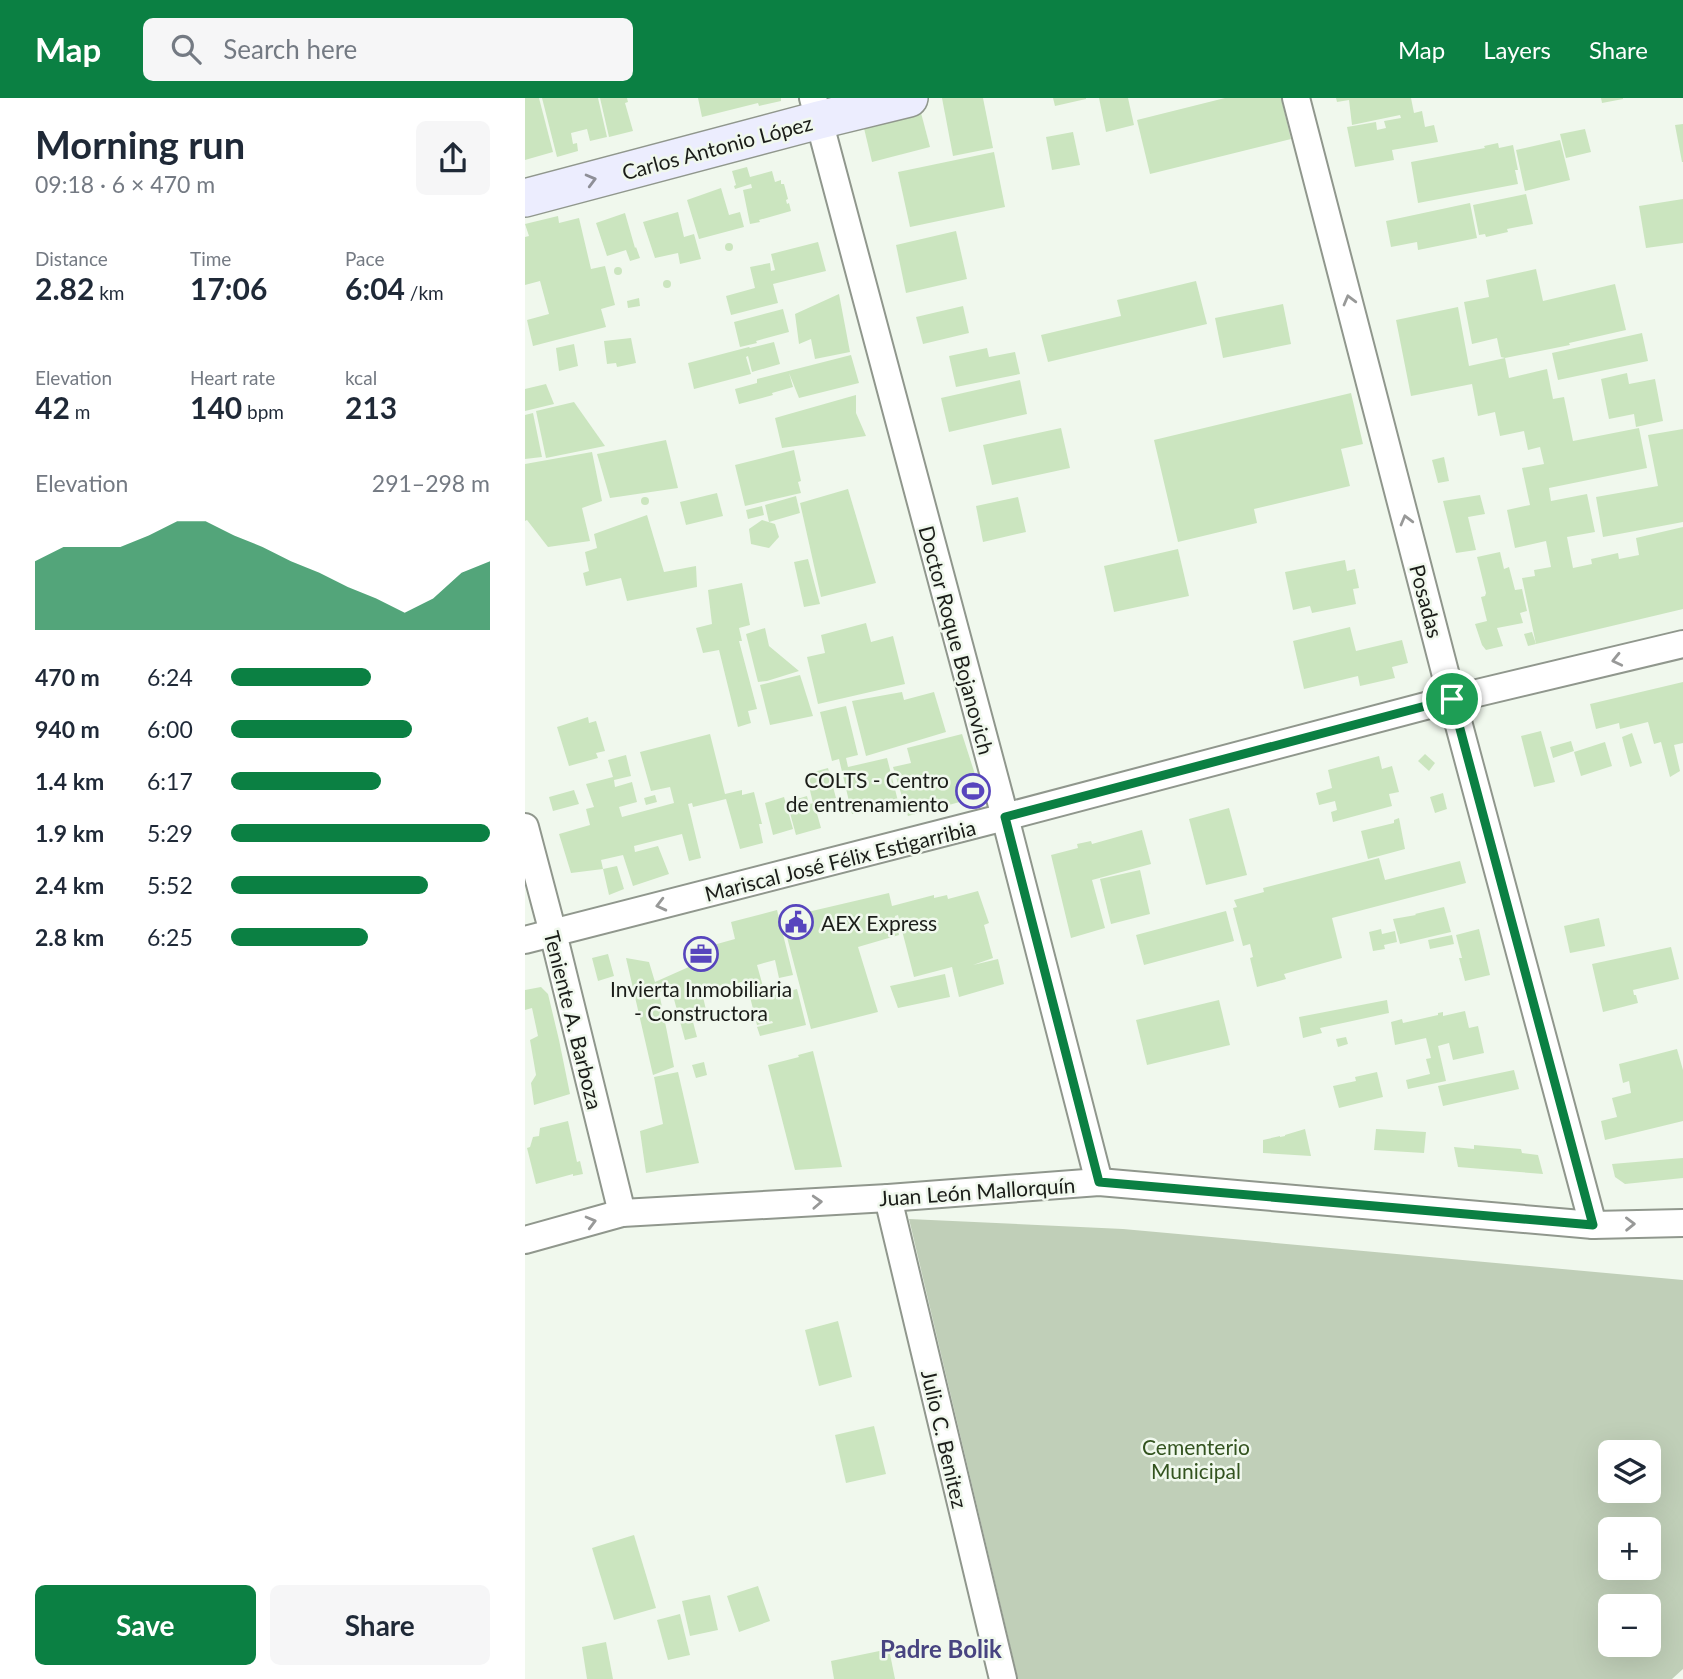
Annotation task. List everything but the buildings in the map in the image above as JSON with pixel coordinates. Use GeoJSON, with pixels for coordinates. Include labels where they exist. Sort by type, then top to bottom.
{"type":"FeatureCollection","features":[{"type":"Feature","properties":{"kind":"main road","name":"Carlos Antonio López"},"geometry":{"type":"LineString","coordinates":[[525,198],[816,109],[909,98]]}},
{"type":"Feature","properties":{"kind":"street","name":"Posadas"},"geometry":{"type":"LineString","coordinates":[[1296,98],[1452,699],[1593,1225]]}},
{"type":"Feature","properties":{"kind":"street","name":"Doctor Roque Bojanovich"},"geometry":{"type":"LineString","coordinates":[[816,109],[1005,817],[1099,1182]]}},
{"type":"Feature","properties":{"kind":"street","name":"Mariscal José Félix Estigarribia"},"geometry":{"type":"LineString","coordinates":[[525,940],[1452,699],[1683,644]]}},
{"type":"Feature","properties":{"kind":"street","name":"Teniente A. Barboza"},"geometry":{"type":"LineString","coordinates":[[525,827],[622,1213]]}},
{"type":"Feature","properties":{"kind":"street","name":"Juan León Mallorquín"},"geometry":{"type":"LineString","coordinates":[[525,1240],[622,1213],[888,1198],[1099,1182],[1593,1225],[1683,1223]]}},
{"type":"Feature","properties":{"kind":"street","name":"Julio C. Benitez"},"geometry":{"type":"LineString","coordinates":[[888,1198],[1003,1679]]}},
{"type":"Feature","properties":{"kind":"green space","name":"Cementerio Municipal"},"geometry":{"type":"Polygon","coordinates":[[[909,1219],[1123,1229],[1683,1280],[1683,1669],[1672,1679],[1018,1679],[909,1219]]]}},
{"type":"Feature","properties":{"kind":"place","name":"COLTS - Centro de entrenamiento"},"geometry":{"type":"Point","coordinates":[973,791]}},
{"type":"Feature","properties":{"kind":"place","name":"AEX Express"},"geometry":{"type":"Point","coordinates":[796,922]}},
{"type":"Feature","properties":{"kind":"place","name":"Invierta Inmobiliaria - Constructora"},"geometry":{"type":"Point","coordinates":[701,954]}},
{"type":"Feature","properties":{"kind":"district","name":"Padre Bolik"},"geometry":{"type":"Point","coordinates":[941,1648]}},
{"type":"Feature","properties":{"kind":"route"},"geometry":{"type":"LineString","coordinates":[[1452,699],[1593,1225],[1099,1182],[1005,817],[1452,699]]}}]}
